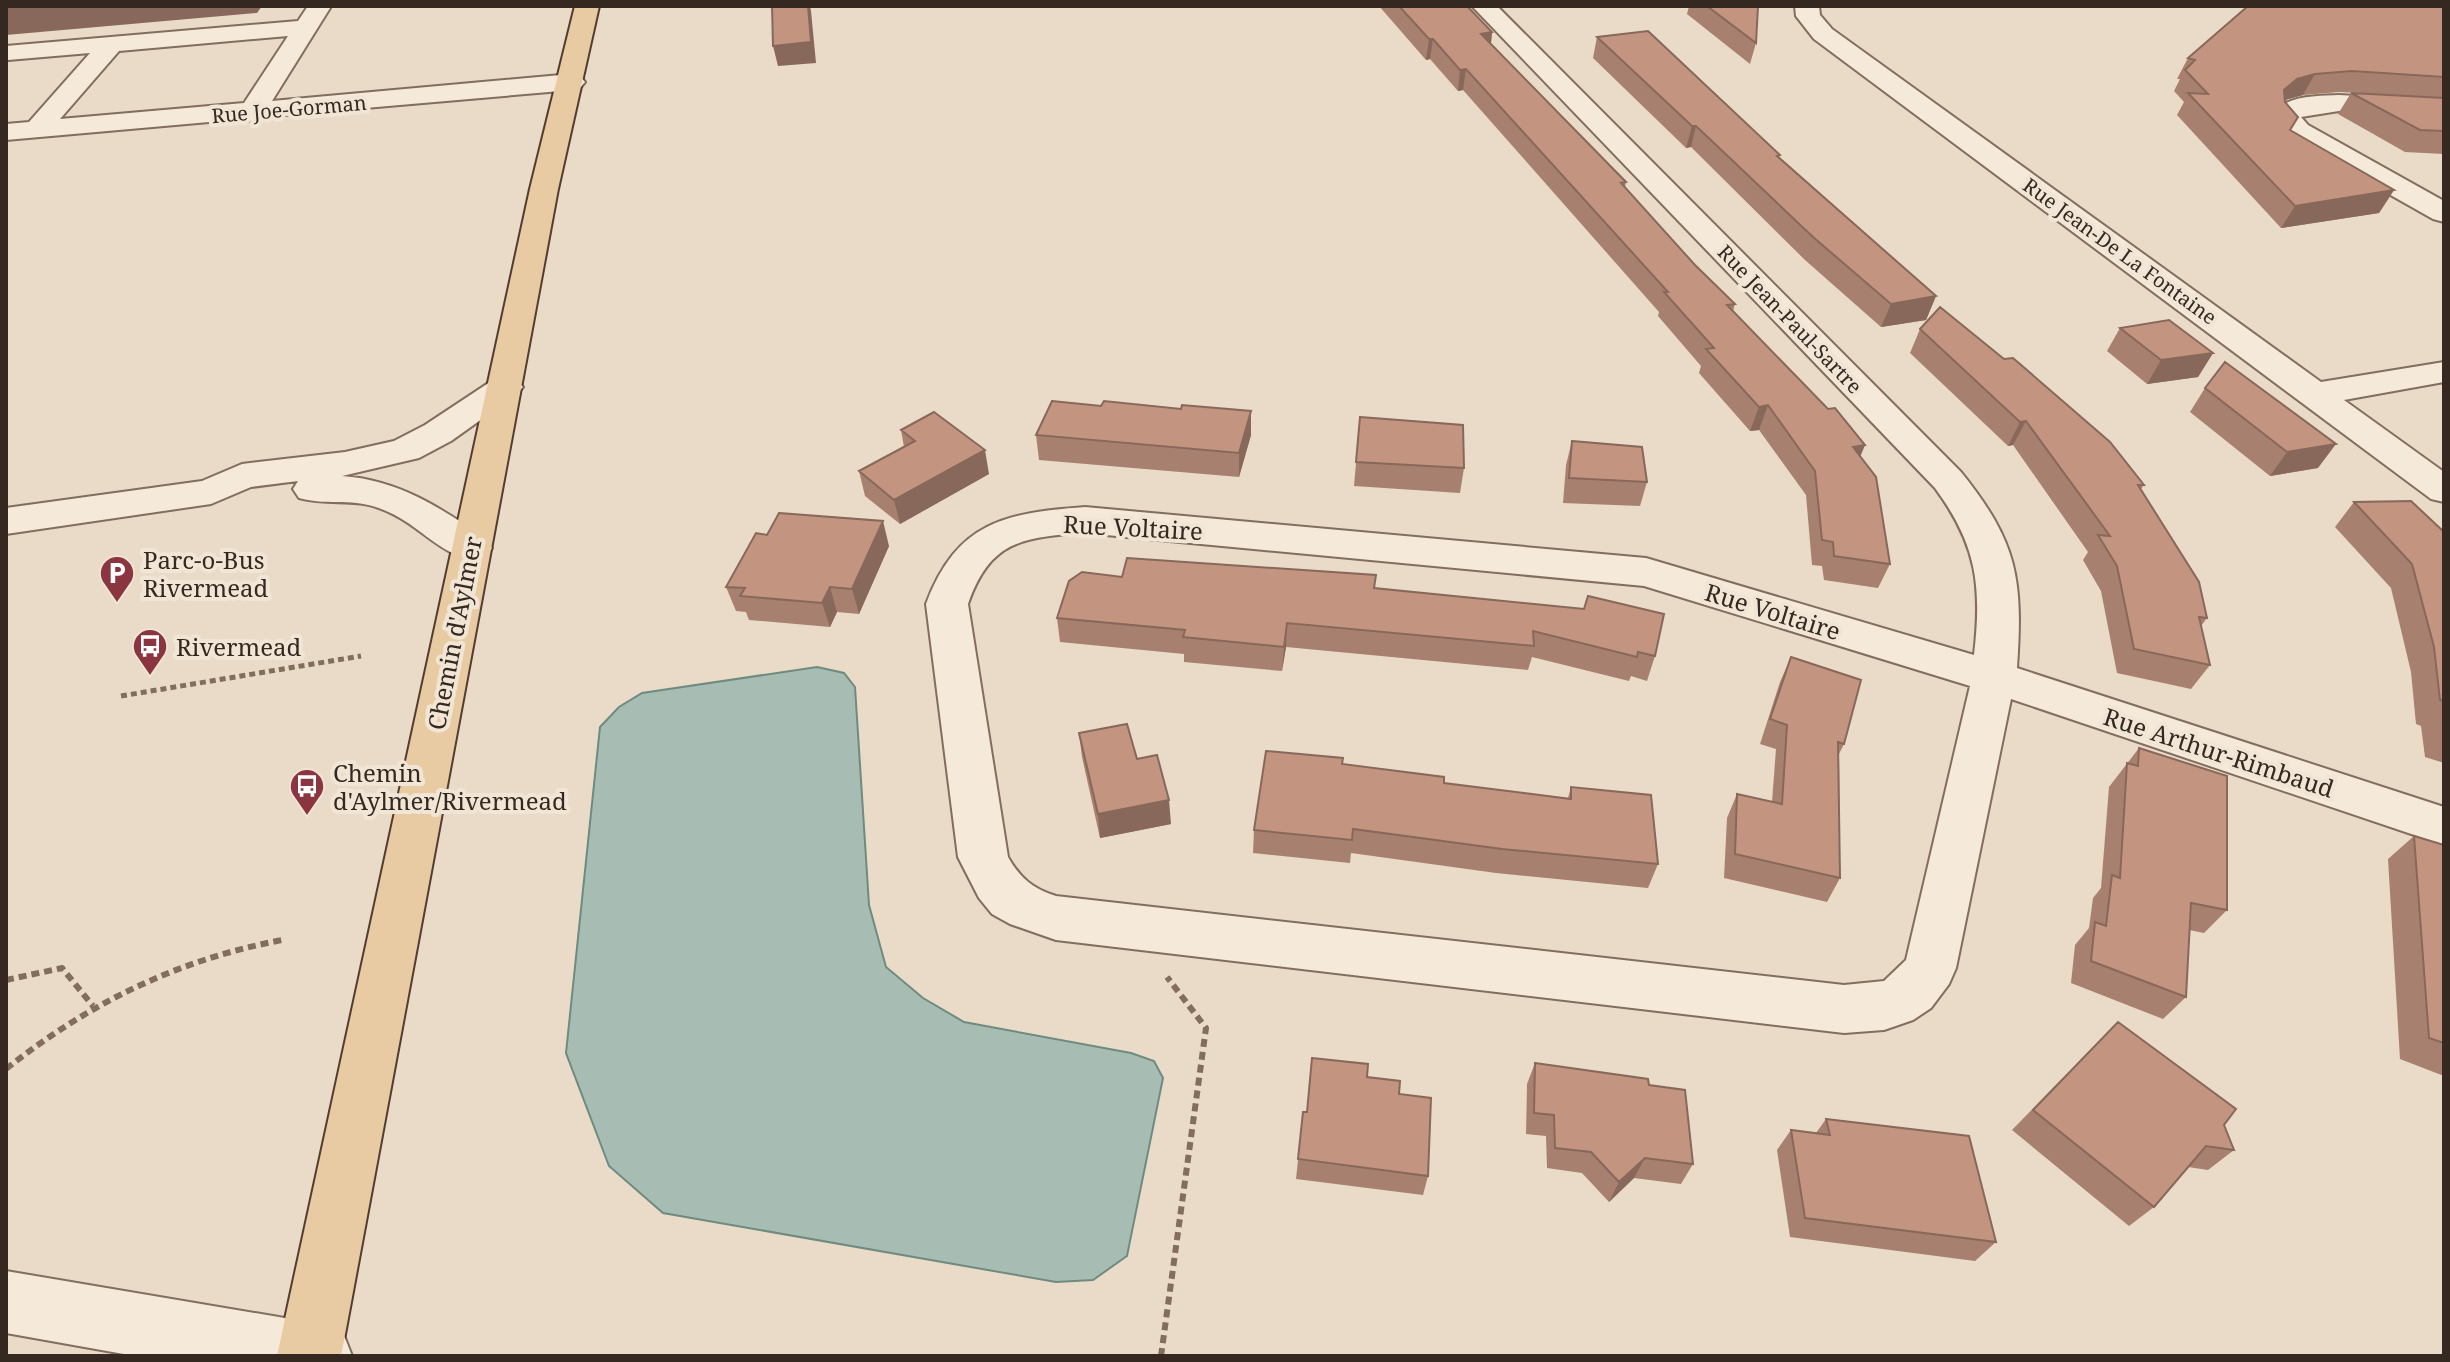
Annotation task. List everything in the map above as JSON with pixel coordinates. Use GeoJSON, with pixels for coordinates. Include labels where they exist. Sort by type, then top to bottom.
{"type":"FeatureCollection","features":[{"type":"Feature","properties":{"kind":"main road","name":"Chemin d'Aylmer"},"geometry":{"type":"LineString","coordinates":[[312,1356],[544,189],[572,82],[587,6]]}},
{"type":"Feature","properties":{"kind":"street","name":"Rue Jean-Paul-Sartre"},"geometry":{"type":"LineString","coordinates":[[1484,6],[1974,510],[1998,567],[2001,603],[1994,677]]}},
{"type":"Feature","properties":{"kind":"street","name":"Rue Jean-De La Fontaine"},"geometry":{"type":"LineString","coordinates":[[1807,6],[1808,16],[1823,34],[2444,490]]}},
{"type":"Feature","properties":{"kind":"street"},"geometry":{"type":"LineString","coordinates":[[8,53],[112,44],[314,16]]}},
{"type":"Feature","properties":{"kind":"street"},"geometry":{"type":"LineString","coordinates":[[251,113],[314,16]]}},
{"type":"Feature","properties":{"kind":"street"},"geometry":{"type":"LineString","coordinates":[[36,130],[112,44]]}},
{"type":"Feature","properties":{"kind":"street","name":"Rue Joe-Gorman"},"geometry":{"type":"LineString","coordinates":[[6,132],[251,113],[572,82]]}},
{"type":"Feature","properties":{"kind":"street"},"geometry":{"type":"LineString","coordinates":[[2444,109],[2326,103],[2306,104],[2287,113],[2288,122],[2298,131],[2444,213]]}},
{"type":"Feature","properties":{"kind":"street"},"geometry":{"type":"LineString","coordinates":[[2315,394],[2444,372]]}},
{"type":"Feature","properties":{"kind":"street"},"geometry":{"type":"LineString","coordinates":[[6,521],[211,492],[242,476],[345,464],[406,450],[438,433],[505,387]]}},
{"type":"Feature","properties":{"kind":"street"},"geometry":{"type":"LineString","coordinates":[[211,492],[236,498],[338,486],[373,490],[405,503],[472,548]]}},
{"type":"Feature","properties":{"kind":"street","name":"Rue Voltaire"},"geometry":{"type":"LineString","coordinates":[[1085,520],[1646,572],[1994,677],[1930,968],[1914,993],[1888,1006],[1844,1009],[1159,930],[1056,918],[1021,907],[997,888],[983,857],[947,604],[954,578],[967,558],[987,542],[1011,532],[1044,523],[1085,520]]}},
{"type":"Feature","properties":{"kind":"street","name":"Rue Arthur-Rimbaud"},"geometry":{"type":"LineString","coordinates":[[1994,677],[2444,826]]}},
{"type":"Feature","properties":{"kind":"street"},"geometry":{"type":"LineString","coordinates":[[6,1302],[312,1356]]}},
{"type":"Feature","properties":{"kind":"path"},"geometry":{"type":"LineString","coordinates":[[121,696],[361,656]]}},
{"type":"Feature","properties":{"kind":"path"},"geometry":{"type":"LineString","coordinates":[[1159,930],[1159,967],[1206,1028],[1161,1356]]}},
{"type":"Feature","properties":{"kind":"path"},"geometry":{"type":"LineString","coordinates":[[6,1069],[32,1047],[93,1006],[139,982],[235,947],[282,940]]}},
{"type":"Feature","properties":{"kind":"path"},"geometry":{"type":"LineString","coordinates":[[6,980],[62,968],[93,1006]]}},
{"type":"Feature","properties":{"kind":"shaded area"},"geometry":{"type":"Polygon","coordinates":[[[817,667],[844,673],[855,687],[869,905],[886,967],[923,998],[964,1022],[1131,1053],[1154,1061],[1163,1078],[1127,1256],[1093,1280],[1056,1282],[663,1213],[609,1166],[566,1053],[600,727],[619,707],[642,693],[817,667]]]}},
{"type":"Feature","properties":{"kind":"building"},"geometry":{"type":"Polygon","coordinates":[[[772,6],[808,6],[811,42],[773,46],[772,6]]]}},
{"type":"Feature","properties":{"kind":"building"},"geometry":{"type":"Polygon","coordinates":[[[1399,6],[1467,6],[1492,32],[1481,34],[1626,182],[1621,183],[1735,304],[1727,305],[1828,409],[1835,408],[1865,445],[1853,447],[1876,477],[1890,564],[1834,556],[1833,542],[1822,540],[1815,471],[1768,405],[1759,407],[1706,349],[1714,348],[1664,292],[1668,292],[1466,69],[1460,70],[1399,6]]]}},
{"type":"Feature","properties":{"kind":"building"},"geometry":{"type":"Polygon","coordinates":[[[1707,6],[1758,6],[1756,43],[1707,6]]]}},
{"type":"Feature","properties":{"kind":"building"},"geometry":{"type":"Polygon","coordinates":[[[2248,6],[2444,6],[2444,77],[2352,71],[2315,74],[2297,79],[2284,90],[2285,102],[2298,117],[2290,130],[2394,190],[2295,206],[2188,93],[2208,94],[2185,70],[2195,60],[2188,58],[2248,6]]]}},
{"type":"Feature","properties":{"kind":"building"},"geometry":{"type":"Polygon","coordinates":[[[1648,31],[1780,155],[1777,156],[1936,296],[1891,304],[1813,237],[1597,37],[1648,31]]]}},
{"type":"Feature","properties":{"kind":"building"},"geometry":{"type":"Polygon","coordinates":[[[2351,93],[2444,98],[2444,131],[2420,130],[2351,93]]]}},
{"type":"Feature","properties":{"kind":"building"},"geometry":{"type":"Polygon","coordinates":[[[1940,307],[2004,359],[2013,358],[2110,442],[2144,485],[2138,485],[2199,582],[2207,618],[2199,617],[2210,665],[2134,649],[2117,566],[2098,535],[2110,536],[2026,421],[2020,422],[1920,329],[1940,307]]]}},
{"type":"Feature","properties":{"kind":"building"},"geometry":{"type":"Polygon","coordinates":[[[2169,320],[2213,353],[2161,360],[2120,328],[2169,320]]]}},
{"type":"Feature","properties":{"kind":"building"},"geometry":{"type":"Polygon","coordinates":[[[2225,362],[2336,444],[2287,452],[2205,388],[2225,362]]]}},
{"type":"Feature","properties":{"kind":"building"},"geometry":{"type":"Polygon","coordinates":[[[1052,401],[1101,406],[1104,401],[1181,409],[1182,405],[1251,411],[1239,453],[1036,435],[1052,401]]]}},
{"type":"Feature","properties":{"kind":"building"},"geometry":{"type":"Polygon","coordinates":[[[934,412],[985,450],[894,500],[859,471],[915,441],[901,430],[934,412]]]}},
{"type":"Feature","properties":{"kind":"building"},"geometry":{"type":"Polygon","coordinates":[[[1360,417],[1463,425],[1464,468],[1356,462],[1360,417]]]}},
{"type":"Feature","properties":{"kind":"building"},"geometry":{"type":"Polygon","coordinates":[[[1572,441],[1642,447],[1647,482],[1569,478],[1572,441]]]}},
{"type":"Feature","properties":{"kind":"building"},"geometry":{"type":"Polygon","coordinates":[[[2411,501],[2444,532],[2444,701],[2440,700],[2434,647],[2412,564],[2354,502],[2411,501]]]}},
{"type":"Feature","properties":{"kind":"building"},"geometry":{"type":"Polygon","coordinates":[[[779,513],[883,521],[852,589],[830,587],[822,603],[740,596],[745,588],[726,587],[756,533],[767,535],[779,513]]]}},
{"type":"Feature","properties":{"kind":"building"},"geometry":{"type":"Polygon","coordinates":[[[1127,558],[1376,575],[1374,588],[1584,609],[1588,596],[1664,614],[1655,656],[1638,652],[1637,657],[1533,631],[1534,646],[1287,623],[1284,647],[1183,637],[1185,630],[1057,618],[1069,581],[1082,572],[1122,577],[1127,558]]]}},
{"type":"Feature","properties":{"kind":"building"},"geometry":{"type":"Polygon","coordinates":[[[1791,657],[1861,680],[1844,744],[1838,742],[1840,878],[1735,854],[1737,794],[1782,804],[1787,725],[1770,719],[1791,657]]]}},
{"type":"Feature","properties":{"kind":"building"},"geometry":{"type":"Polygon","coordinates":[[[1127,724],[1137,759],[1157,755],[1169,800],[1098,814],[1079,733],[1127,724]]]}},
{"type":"Feature","properties":{"kind":"building"},"geometry":{"type":"Polygon","coordinates":[[[2139,748],[2227,776],[2227,910],[2191,903],[2186,997],[2091,961],[2095,922],[2106,926],[2112,875],[2120,878],[2127,763],[2138,766],[2139,748]]]}},
{"type":"Feature","properties":{"kind":"building"},"geometry":{"type":"Polygon","coordinates":[[[1266,751],[1343,758],[1342,764],[1444,777],[1444,783],[1571,799],[1571,787],[1651,795],[1658,864],[1502,849],[1353,829],[1352,840],[1254,830],[1266,751]]]}},
{"type":"Feature","properties":{"kind":"building"},"geometry":{"type":"Polygon","coordinates":[[[2414,836],[2444,845],[2444,1043],[2429,1038],[2414,836]]]}},
{"type":"Feature","properties":{"kind":"building"},"geometry":{"type":"Polygon","coordinates":[[[2118,1022],[2236,1109],[2224,1125],[2234,1150],[2206,1146],[2154,1207],[2033,1110],[2118,1022]]]}},
{"type":"Feature","properties":{"kind":"building"},"geometry":{"type":"Polygon","coordinates":[[[1312,1058],[1368,1064],[1367,1077],[1400,1081],[1399,1094],[1431,1098],[1428,1176],[1298,1159],[1303,1112],[1307,1112],[1312,1058]]]}},
{"type":"Feature","properties":{"kind":"building"},"geometry":{"type":"Polygon","coordinates":[[[1535,1063],[1648,1079],[1649,1085],[1685,1090],[1693,1164],[1645,1158],[1619,1182],[1591,1152],[1555,1148],[1554,1115],[1534,1113],[1535,1063]]]}},
{"type":"Feature","properties":{"kind":"building"},"geometry":{"type":"Polygon","coordinates":[[[1826,1119],[1969,1136],[1996,1242],[1805,1218],[1791,1130],[1830,1135],[1826,1119]]]}},
{"type":"Feature","properties":{"kind":"place","name":"Parc-o-Bus Rivermead"},"geometry":{"type":"Point","coordinates":[117,604]}},
{"type":"Feature","properties":{"kind":"place","name":"Rivermead"},"geometry":{"type":"Point","coordinates":[150,677]}},
{"type":"Feature","properties":{"kind":"place","name":"Chemin d'Aylmer/Rivermead"},"geometry":{"type":"Point","coordinates":[307,817]}}]}
